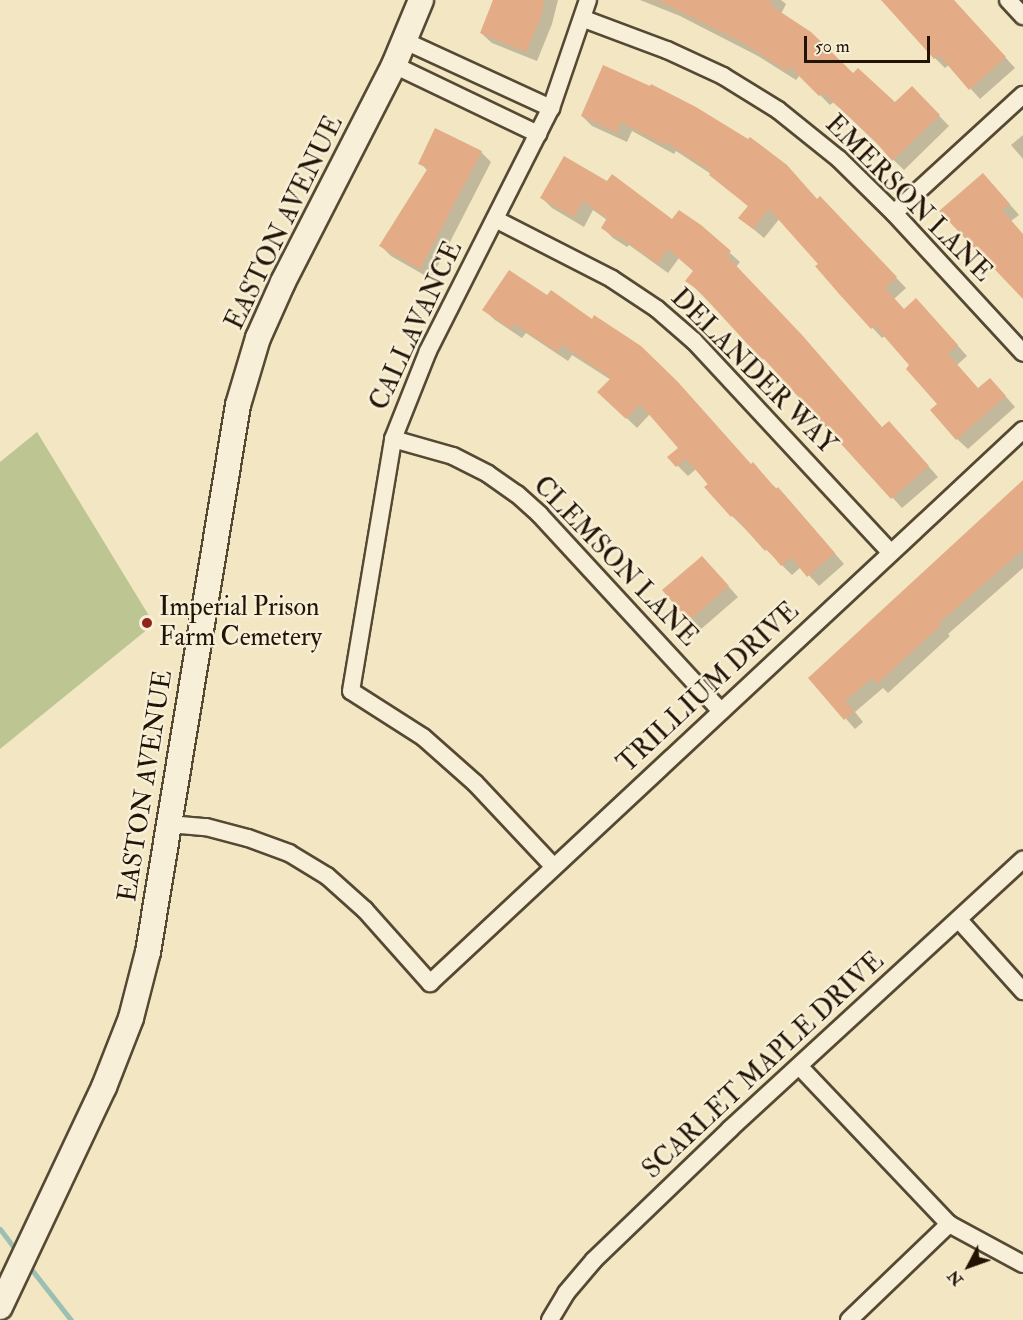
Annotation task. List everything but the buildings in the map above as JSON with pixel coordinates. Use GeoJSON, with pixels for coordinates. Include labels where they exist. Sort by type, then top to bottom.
{"type":"FeatureCollection","features":[{"type":"Feature","properties":{"kind":"street","name":"EASTON AVENUE"},"geometry":{"type":"LineString","coordinates":[[0,1307],[104,1087],[131,1018],[148,952],[238,405],[258,338],[283,282],[394,65],[421,0]]}},
{"type":"Feature","properties":{"kind":"street","name":"CALLAVANCE"},"geometry":{"type":"LineString","coordinates":[[554,867],[475,783],[423,737],[351,691],[393,440],[428,351],[551,108],[584,19],[588,0]]}},
{"type":"Feature","properties":{"kind":"street"},"geometry":{"type":"LineString","coordinates":[[1008,0],[1023,16]]}},
{"type":"Feature","properties":{"kind":"street","name":"EMERSON LANE"},"geometry":{"type":"LineString","coordinates":[[584,19],[667,50],[723,76],[769,104],[839,159],[894,213],[1023,353]]}},
{"type":"Feature","properties":{"kind":"street"},"geometry":{"type":"LineString","coordinates":[[405,41],[551,108]]}},
{"type":"Feature","properties":{"kind":"street"},"geometry":{"type":"LineString","coordinates":[[394,65],[538,134]]}},
{"type":"Feature","properties":{"kind":"street"},"geometry":{"type":"LineString","coordinates":[[894,213],[1023,94]]}},
{"type":"Feature","properties":{"kind":"street","name":"DELANDER WAY"},"geometry":{"type":"LineString","coordinates":[[495,219],[612,279],[657,309],[694,341],[891,553]]}},
{"type":"Feature","properties":{"kind":"street","name":"TRILLIUM DRIVE"},"geometry":{"type":"LineString","coordinates":[[169,824],[216,830],[248,838],[290,853],[327,876],[365,910],[430,983],[1023,430]]}},
{"type":"Feature","properties":{"kind":"street","name":"CLEMSON LANE"},"geometry":{"type":"LineString","coordinates":[[393,440],[453,456],[488,474],[517,494],[540,515],[721,711]]}},
{"type":"Feature","properties":{"kind":"street","name":"SCARLET MAPLE DRIVE"},"geometry":{"type":"LineString","coordinates":[[550,1320],[566,1293],[594,1260],[730,1129],[1023,860]]}},
{"type":"Feature","properties":{"kind":"street"},"geometry":{"type":"LineString","coordinates":[[959,920],[1023,991]]}},
{"type":"Feature","properties":{"kind":"street"},"geometry":{"type":"LineString","coordinates":[[800,1067],[949,1224],[979,1243],[1023,1264]]}},
{"type":"Feature","properties":{"kind":"street"},"geometry":{"type":"LineString","coordinates":[[849,1320],[949,1224]]}},
{"type":"Feature","properties":{"kind":"green space"},"geometry":{"type":"Polygon","coordinates":[[[37,432],[154,624],[0,749],[0,462],[37,432]]]}},
{"type":"Feature","properties":{"kind":"waterway"},"geometry":{"type":"LineString","coordinates":[[0,1229],[18,1253]]}},
{"type":"Feature","properties":{"kind":"waterway"},"geometry":{"type":"LineString","coordinates":[[28,1265],[71,1320]]}},
{"type":"Feature","properties":{"kind":"place","name":"Imperial Prison Farm Cemetery"},"geometry":{"type":"Point","coordinates":[147,623]}}]}
